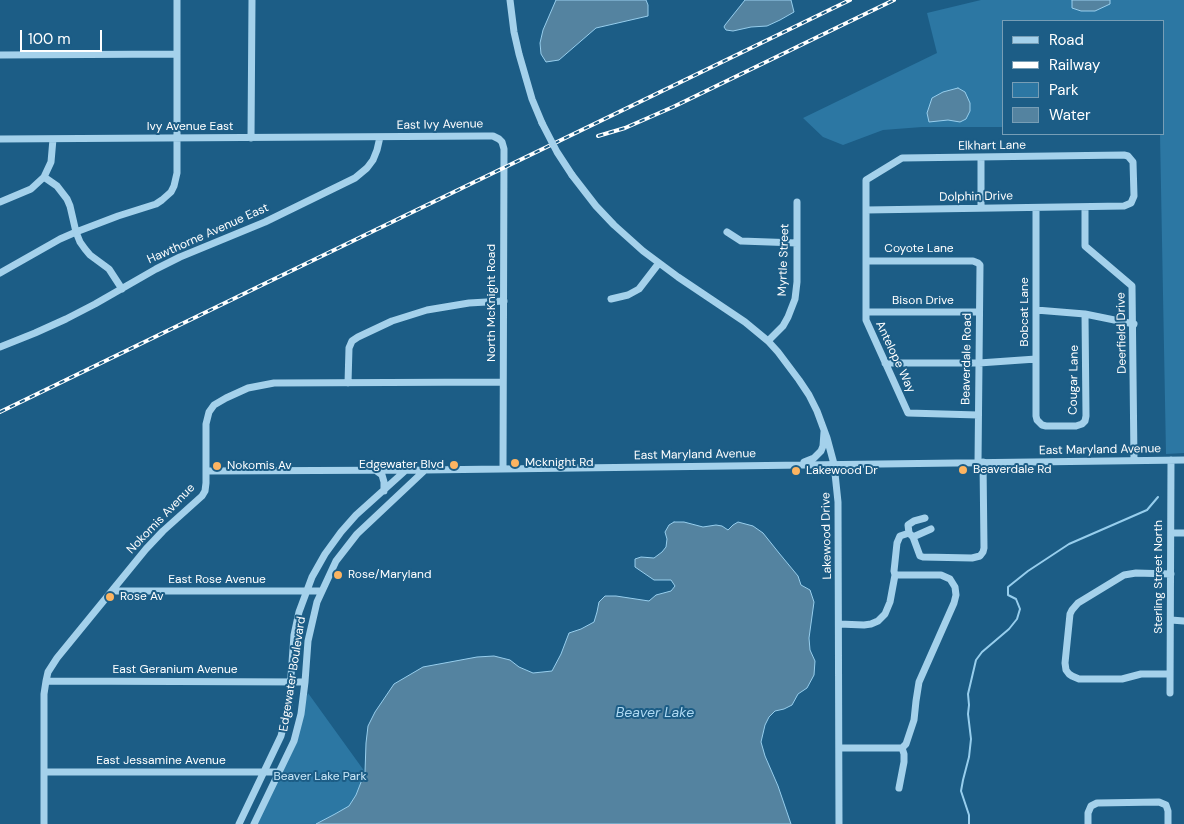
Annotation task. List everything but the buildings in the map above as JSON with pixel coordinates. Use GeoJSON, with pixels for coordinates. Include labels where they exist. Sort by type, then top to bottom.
{"type":"FeatureCollection","features":[{"type":"Feature","properties":{"kind":"street"},"geometry":{"type":"LineString","coordinates":[[0,273],[60,239],[118,216],[156,204],[167,196],[174,186],[176,179],[177,138],[177,0]]}},
{"type":"Feature","properties":{"kind":"street"},"geometry":{"type":"LineString","coordinates":[[251,138],[252,0]]}},
{"type":"Feature","properties":{"kind":"street","name":"Lakewood Drive"},"geometry":{"type":"LineString","coordinates":[[510,0],[514,32],[532,98],[557,152],[572,175],[596,206],[643,251],[732,312],[768,341],[790,367],[809,395],[824,430],[834,464],[838,502],[839,824]]}},
{"type":"Feature","properties":{"kind":"street"},"geometry":{"type":"LineString","coordinates":[[0,55],[177,54]]}},
{"type":"Feature","properties":{"kind":"street","name":"East Ivy Avenue"},"geometry":{"type":"LineString","coordinates":[[380,137],[485,136],[500,139]]}},
{"type":"Feature","properties":{"kind":"street","name":"Ivy Avenue East"},"geometry":{"type":"LineString","coordinates":[[0,139],[380,137]]}},
{"type":"Feature","properties":{"kind":"street","name":"Hawthorne Avenue East"},"geometry":{"type":"LineString","coordinates":[[0,347],[66,319],[180,257],[265,222],[355,178],[373,160],[380,137]]}},
{"type":"Feature","properties":{"kind":"street"},"geometry":{"type":"LineString","coordinates":[[0,202],[31,189],[44,177],[51,162],[53,139]]}},
{"type":"Feature","properties":{"kind":"street","name":"North McKnight Road"},"geometry":{"type":"LineString","coordinates":[[500,139],[504,148],[503,468]]}},
{"type":"Feature","properties":{"kind":"street","name":"Elkhart Lane"},"geometry":{"type":"LineString","coordinates":[[866,180],[902,158],[1128,156],[1134,166],[1134,196],[1131,203],[1124,206],[1085,207]]}},
{"type":"Feature","properties":{"kind":"street"},"geometry":{"type":"LineString","coordinates":[[981,208],[982,157]]}},
{"type":"Feature","properties":{"kind":"street"},"geometry":{"type":"LineString","coordinates":[[44,177],[57,186],[67,199],[80,242],[90,255],[109,269],[122,289]]}},
{"type":"Feature","properties":{"kind":"street","name":"Antelope Way"},"geometry":{"type":"LineString","coordinates":[[866,180],[866,320],[908,413],[978,416]]}},
{"type":"Feature","properties":{"kind":"street","name":"Myrtle Street"},"geometry":{"type":"LineString","coordinates":[[768,341],[788,317],[795,299],[797,282],[797,202]]}},
{"type":"Feature","properties":{"kind":"street","name":"Dolphin Drive"},"geometry":{"type":"LineString","coordinates":[[866,210],[1085,207]]}},
{"type":"Feature","properties":{"kind":"street","name":"Deerfield Drive"},"geometry":{"type":"LineString","coordinates":[[1085,207],[1085,246],[1132,286],[1134,324],[1134,460]]}},
{"type":"Feature","properties":{"kind":"street","name":"Bobcat Lane"},"geometry":{"type":"LineString","coordinates":[[1036,208],[1036,416]]}},
{"type":"Feature","properties":{"kind":"street"},"geometry":{"type":"LineString","coordinates":[[727,232],[741,240],[797,243]]}},
{"type":"Feature","properties":{"kind":"street","name":"Coyote Lane"},"geometry":{"type":"LineString","coordinates":[[866,261],[973,261]]}},
{"type":"Feature","properties":{"kind":"street","name":"Beaverdale Road"},"geometry":{"type":"LineString","coordinates":[[911,535],[920,556],[923,557],[972,558],[980,556],[984,548],[978,416],[980,268],[978,263],[973,261]]}},
{"type":"Feature","properties":{"kind":"street"},"geometry":{"type":"LineString","coordinates":[[611,299],[634,292],[643,284],[658,263]]}},
{"type":"Feature","properties":{"kind":"street"},"geometry":{"type":"LineString","coordinates":[[348,383],[349,348],[352,341],[358,337],[392,321],[427,310],[469,303],[504,301]]}},
{"type":"Feature","properties":{"kind":"street"},"geometry":{"type":"LineString","coordinates":[[1036,310],[1086,314],[1134,324]]}},
{"type":"Feature","properties":{"kind":"street","name":"Bison Drive"},"geometry":{"type":"LineString","coordinates":[[866,312],[980,312]]}},
{"type":"Feature","properties":{"kind":"street","name":"Cougar Lane"},"geometry":{"type":"LineString","coordinates":[[1036,416],[1039,423],[1044,426],[1079,426],[1084,421],[1086,416],[1086,314]]}},
{"type":"Feature","properties":{"kind":"street"},"geometry":{"type":"LineString","coordinates":[[885,363],[979,363],[1036,360]]}},
{"type":"Feature","properties":{"kind":"street","name":"Nokomis Avenue"},"geometry":{"type":"LineString","coordinates":[[44,824],[44,694],[46,681],[53,663],[152,543],[202,496],[206,487],[206,424],[212,407],[248,388],[279,383],[503,382]]}},
{"type":"Feature","properties":{"kind":"street"},"geometry":{"type":"LineString","coordinates":[[791,464],[810,460],[818,455],[822,448],[824,430]]}},
{"type":"Feature","properties":{"kind":"street","name":"Sterling Street North"},"geometry":{"type":"LineString","coordinates":[[1170,693],[1171,460]]}},
{"type":"Feature","properties":{"kind":"street","name":"East Maryland Avenue"},"geometry":{"type":"LineString","coordinates":[[206,471],[1184,460]]}},
{"type":"Feature","properties":{"kind":"street"},"geometry":{"type":"LineString","coordinates":[[375,470],[382,475],[384,491]]}},
{"type":"Feature","properties":{"kind":"street","name":"Edgewater Boulevard"},"geometry":{"type":"LineString","coordinates":[[239,824],[281,736],[289,704],[294,636],[299,612],[312,577],[325,554],[341,532],[356,515],[406,470]]}},
{"type":"Feature","properties":{"kind":"street","name":"Edgewater Boulevard"},"geometry":{"type":"LineString","coordinates":[[254,824],[294,741],[301,714],[308,641],[317,602],[336,561],[357,534],[425,470]]}},
{"type":"Feature","properties":{"kind":"street"},"geometry":{"type":"LineString","coordinates":[[911,535],[908,525],[925,518]]}},
{"type":"Feature","properties":{"kind":"street"},"geometry":{"type":"LineString","coordinates":[[839,624],[871,624],[878,621],[885,614],[895,575],[897,543],[900,536],[932,529]]}},
{"type":"Feature","properties":{"kind":"street"},"geometry":{"type":"LineString","coordinates":[[1171,533],[1184,533]]}},
{"type":"Feature","properties":{"kind":"street"},"geometry":{"type":"LineString","coordinates":[[1170,674],[1141,674],[1122,679],[1079,679],[1066,670],[1065,663],[1070,614],[1078,603],[1124,576],[1136,573],[1171,574]]}},
{"type":"Feature","properties":{"kind":"street"},"geometry":{"type":"LineString","coordinates":[[839,748],[902,748],[906,744],[914,720],[919,682],[954,603],[955,587],[950,579],[941,575],[895,575]]}},
{"type":"Feature","properties":{"kind":"street","name":"East Rose Avenue"},"geometry":{"type":"LineString","coordinates":[[112,591],[322,591]]}},
{"type":"Feature","properties":{"kind":"street"},"geometry":{"type":"LineString","coordinates":[[1171,620],[1184,621]]}},
{"type":"Feature","properties":{"kind":"street","name":"East Geranium Avenue"},"geometry":{"type":"LineString","coordinates":[[46,681],[305,682]]}},
{"type":"Feature","properties":{"kind":"street"},"geometry":{"type":"LineString","coordinates":[[899,788],[904,762],[902,748]]}},
{"type":"Feature","properties":{"kind":"street","name":"East Jessamine Avenue"},"geometry":{"type":"LineString","coordinates":[[44,772],[278,772]]}},
{"type":"Feature","properties":{"kind":"street"},"geometry":{"type":"LineString","coordinates":[[1088,824],[1088,813],[1091,806],[1098,803],[1159,802],[1166,805],[1168,824]]}},
{"type":"Feature","properties":{"kind":"green space"},"geometry":{"type":"Polygon","coordinates":[[[981,0],[1184,0],[1184,453],[1166,454],[1160,135],[1164,135],[1164,20],[1002,20],[1002,127],[922,127],[883,130],[843,145],[823,137],[803,118],[937,53],[927,13],[981,0]]]}},
{"type":"Feature","properties":{"kind":"green space","name":"Beaver Lake Park"},"geometry":{"type":"Polygon","coordinates":[[[308,693],[365,772],[356,795],[349,806],[316,824],[254,824],[278,772],[308,693]]]}},
{"type":"Feature","properties":{"kind":"water"},"geometry":{"type":"Polygon","coordinates":[[[556,0],[646,0],[648,16],[596,28],[559,60],[546,62],[541,54],[540,43],[543,30],[556,0]]]}},
{"type":"Feature","properties":{"kind":"water"},"geometry":{"type":"Polygon","coordinates":[[[745,0],[791,0],[794,12],[767,26],[733,31],[726,30],[725,25],[745,0]]]}},
{"type":"Feature","properties":{"kind":"water"},"geometry":{"type":"Polygon","coordinates":[[[1072,0],[1110,0],[1110,4],[1095,11],[1081,11],[1072,8],[1072,0]]]}},
{"type":"Feature","properties":{"kind":"water"},"geometry":{"type":"Polygon","coordinates":[[[958,88],[965,92],[970,103],[970,111],[966,119],[960,122],[948,120],[929,122],[927,113],[932,98],[943,92],[958,88]]]}},
{"type":"Feature","properties":{"kind":"water","name":"Beaver Lake"},"geometry":{"type":"Polygon","coordinates":[[[674,522],[684,522],[703,527],[716,525],[728,530],[738,522],[753,526],[763,533],[798,576],[801,585],[810,590],[814,602],[809,638],[810,650],[815,661],[814,675],[807,688],[798,694],[792,705],[775,711],[769,717],[761,742],[791,824],[316,824],[349,806],[356,795],[365,772],[368,726],[394,684],[423,667],[477,657],[494,656],[510,660],[519,667],[533,673],[552,671],[569,633],[594,622],[599,602],[605,596],[649,601],[656,595],[671,591],[675,586],[671,580],[654,580],[635,567],[635,559],[641,557],[654,558],[662,552],[666,547],[667,539],[665,532],[669,525],[674,522]]]}},
{"type":"Feature","properties":{"kind":"waterway"},"geometry":{"type":"LineString","coordinates":[[969,824],[969,815],[961,791],[971,739],[968,694],[976,660],[1017,619],[1020,609],[1016,599],[1008,595],[1008,587],[1028,571],[1069,544],[1147,510],[1158,497]]}},
{"type":"Feature","properties":{"kind":"railway"},"geometry":{"type":"LineString","coordinates":[[0,412],[850,0]]}},
{"type":"Feature","properties":{"kind":"railway"},"geometry":{"type":"LineString","coordinates":[[598,136],[625,128],[673,107],[894,0]]}},
{"type":"Feature","properties":{"kind":"place","name":"Mcknight Rd"},"geometry":{"type":"Point","coordinates":[515,463]}},
{"type":"Feature","properties":{"kind":"place","name":"Edgewater Blvd"},"geometry":{"type":"Point","coordinates":[454,465]}},
{"type":"Feature","properties":{"kind":"place","name":"Nokomis Av"},"geometry":{"type":"Point","coordinates":[217,466]}},
{"type":"Feature","properties":{"kind":"place","name":"Beaverdale Rd"},"geometry":{"type":"Point","coordinates":[963,470]}},
{"type":"Feature","properties":{"kind":"place","name":"Lakewood Dr"},"geometry":{"type":"Point","coordinates":[796,471]}},
{"type":"Feature","properties":{"kind":"place","name":"Rose/Maryland"},"geometry":{"type":"Point","coordinates":[338,575]}},
{"type":"Feature","properties":{"kind":"place","name":"Rose Av"},"geometry":{"type":"Point","coordinates":[110,597]}}]}
